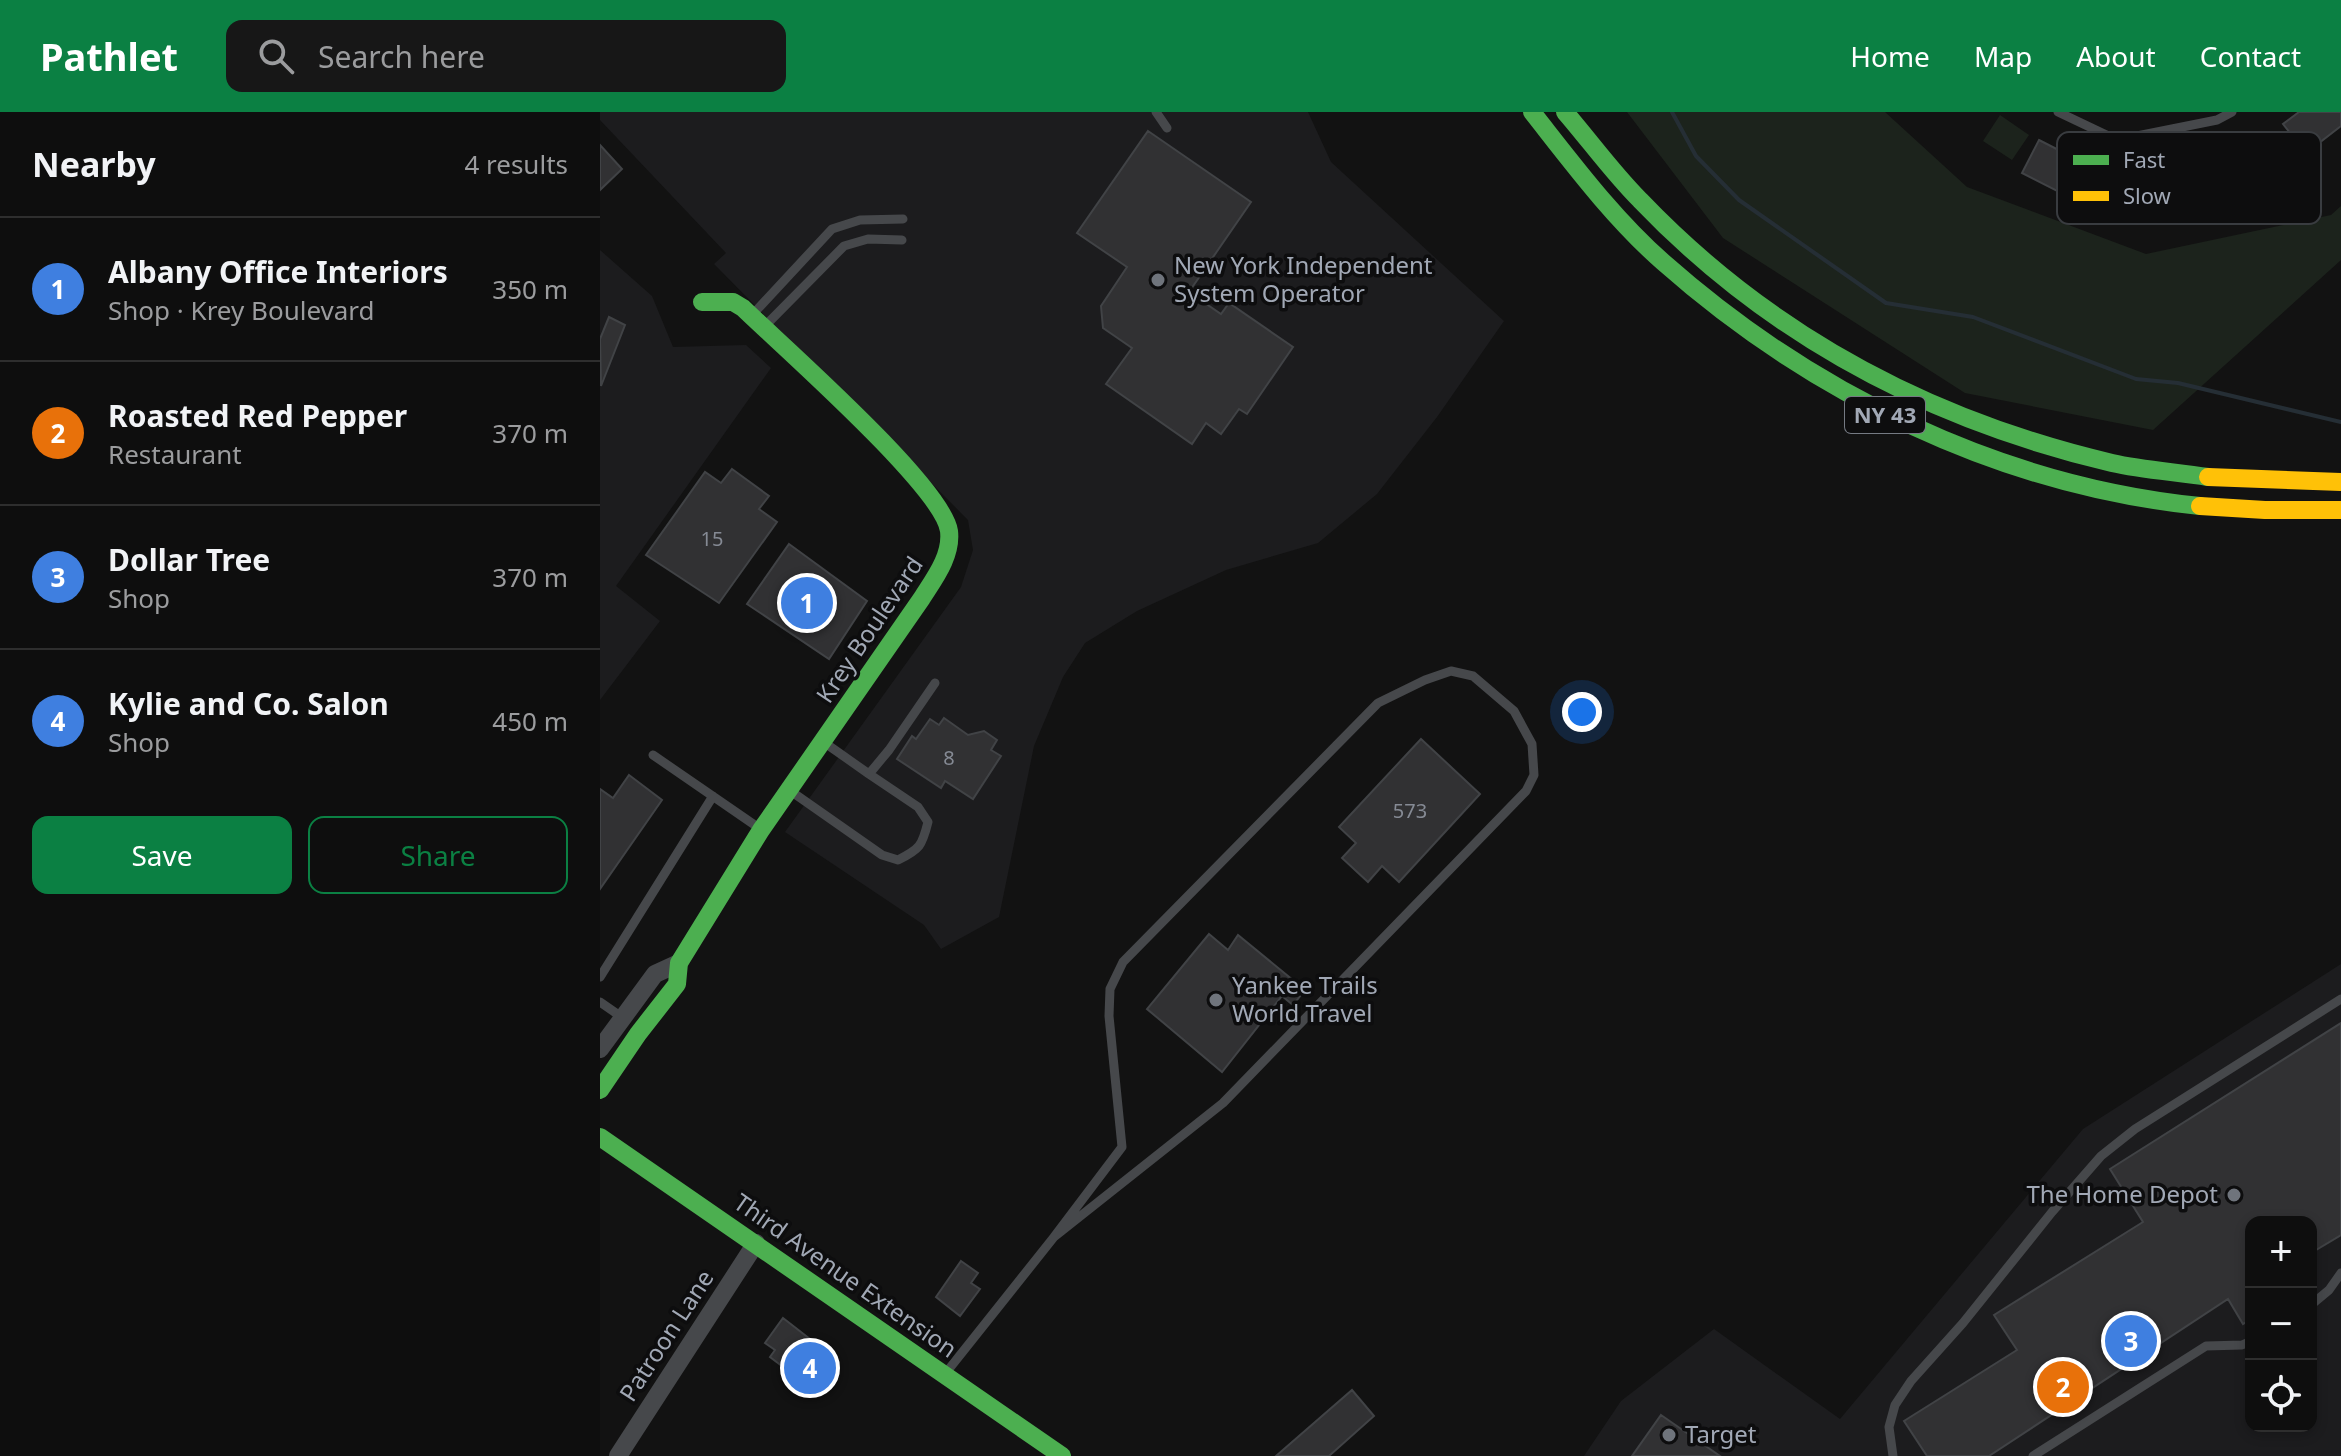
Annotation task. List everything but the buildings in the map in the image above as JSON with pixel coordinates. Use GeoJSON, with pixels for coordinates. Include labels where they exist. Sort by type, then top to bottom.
{"type":"FeatureCollection","features":[{"type":"Feature","properties":{"kind":"main road","name":"NY 43"},"geometry":{"type":"LineString","coordinates":[[1532,112],[1580,175],[1619,218],[1697,292],[1786,359],[1879,412],[1975,454],[2082,486],[2191,505],[2245,510],[2341,510]]}},
{"type":"Feature","properties":{"kind":"main road","name":"NY 43"},"geometry":{"type":"LineString","coordinates":[[1565,112],[1639,199],[1715,271],[1800,336],[1891,388],[1985,428],[2089,459],[2194,478],[2260,483],[2341,482]]}},
{"type":"Feature","properties":{"kind":"main road","name":"Krey Boulevard"},"geometry":{"type":"LineString","coordinates":[[600,1090],[677,984],[679,963],[761,830],[944,563],[949,535],[947,520],[937,505],[899,461],[757,322],[733,302],[702,302]]}},
{"type":"Feature","properties":{"kind":"main road","name":"Third Avenue Extension"},"geometry":{"type":"LineString","coordinates":[[600,1137],[945,1374],[1051,1453]]}},
{"type":"Feature","properties":{"kind":"street","name":"Krey Boulevard"},"geometry":{"type":"LineString","coordinates":[[600,1049],[655,974],[679,963]]}},
{"type":"Feature","properties":{"kind":"street","name":"Patroon Lane"},"geometry":{"type":"LineString","coordinates":[[618,1456],[756,1243]]}},
{"type":"Feature","properties":{"kind":"lane"},"geometry":{"type":"LineString","coordinates":[[1156,112],[1167,128]]}},
{"type":"Feature","properties":{"kind":"lane"},"geometry":{"type":"LineString","coordinates":[[2058,112],[2100,132]]}},
{"type":"Feature","properties":{"kind":"lane"},"geometry":{"type":"LineString","coordinates":[[2149,132],[2232,112]]}},
{"type":"Feature","properties":{"kind":"lane"},"geometry":{"type":"LineString","coordinates":[[757,322],[832,229],[860,220],[903,219]]}},
{"type":"Feature","properties":{"kind":"lane"},"geometry":{"type":"LineString","coordinates":[[757,322],[844,246],[868,239],[902,240]]}},
{"type":"Feature","properties":{"kind":"lane"},"geometry":{"type":"LineString","coordinates":[[945,1374],[1122,1147],[1109,1016],[1110,989],[1123,962],[1378,703],[1451,671],[1473,676],[1490,688],[1514,711],[1532,744],[1534,775],[1526,791],[1223,1103],[1054,1237]]}},
{"type":"Feature","properties":{"kind":"lane"},"geometry":{"type":"LineString","coordinates":[[869,774],[935,683]]}},
{"type":"Feature","properties":{"kind":"lane"},"geometry":{"type":"LineString","coordinates":[[789,790],[882,855],[898,860],[917,851],[928,822],[918,807],[822,741]]}},
{"type":"Feature","properties":{"kind":"lane"},"geometry":{"type":"LineString","coordinates":[[653,755],[761,830]]}},
{"type":"Feature","properties":{"kind":"lane"},"geometry":{"type":"LineString","coordinates":[[600,977],[713,796]]}},
{"type":"Feature","properties":{"kind":"lane"},"geometry":{"type":"LineString","coordinates":[[1893,1456],[1889,1427],[1895,1405],[1911,1381],[2101,1156],[2135,1129],[2341,999]]}},
{"type":"Feature","properties":{"kind":"lane"},"geometry":{"type":"LineString","coordinates":[[600,1002],[624,1019],[638,1034]]}},
{"type":"Feature","properties":{"kind":"lane"},"geometry":{"type":"LineString","coordinates":[[2317,1300],[2341,1273]]}},
{"type":"Feature","properties":{"kind":"lane"},"geometry":{"type":"LineString","coordinates":[[2033,1456],[2206,1346],[2245,1344]]}},
{"type":"Feature","properties":{"kind":"shaded area","name":"New York Independent System Operator"},"geometry":{"type":"Polygon","coordinates":[[[600,112],[1308,112],[1331,162],[1504,321],[1437,417],[1377,494],[1318,543],[1226,570],[1137,611],[1085,643],[1063,677],[1034,746],[999,917],[941,949],[924,925],[785,832],[961,587],[973,550],[968,520],[714,264],[726,253],[600,120],[600,112]]]}},
{"type":"Feature","properties":{"kind":"shaded area"},"geometry":{"type":"Polygon","coordinates":[[[1627,112],[1885,112],[1967,187],[2057,221],[2057,224],[2066,224],[2146,254],[2288,224],[2321,224],[2321,217],[2331,215],[2341,206],[2341,260],[2153,430],[1965,393],[1723,238],[1627,112]]]}},
{"type":"Feature","properties":{"kind":"shaded area"},"geometry":{"type":"Polygon","coordinates":[[[2000,115],[2029,135],[2012,160],[1983,141],[2000,115]]]}},
{"type":"Feature","properties":{"kind":"shaded area"},"geometry":{"type":"Polygon","coordinates":[[[600,250],[652,296],[673,347],[746,345],[771,368],[616,586],[660,621],[600,700],[600,250]]]}},
{"type":"Feature","properties":{"kind":"shaded area"},"geometry":{"type":"Polygon","coordinates":[[[2341,964],[2341,1456],[1584,1456],[1621,1401],[1714,1329],[1840,1419],[2083,1129],[2341,964]]]}},
{"type":"Feature","properties":{"kind":"waterway"},"geometry":{"type":"LineString","coordinates":[[1672,112],[1696,156],[1739,200],[1886,303],[1973,317],[2136,379],[2178,383],[2341,422]]}},
{"type":"Feature","properties":{"kind":"traffic: fast"},"geometry":{"type":"LineString","coordinates":[[1532,112],[1610,209],[1663,262],[1721,310],[1782,353],[1846,392],[1913,426],[1982,455],[2053,478],[2126,495],[2200,506]]}},
{"type":"Feature","properties":{"kind":"traffic: fast"},"geometry":{"type":"LineString","coordinates":[[1565,112],[1630,190],[1690,249],[1798,332],[1856,366],[1917,397],[1979,423],[2045,445],[2112,463],[2208,477]]}},
{"type":"Feature","properties":{"kind":"traffic: fast"},"geometry":{"type":"LineString","coordinates":[[600,1090],[677,984],[679,963],[761,830],[932,583],[948,549],[949,531],[940,510],[920,483],[858,417],[743,308],[733,302],[702,302]]}},
{"type":"Feature","properties":{"kind":"traffic: fast"},"geometry":{"type":"LineString","coordinates":[[600,1137],[1062,1456]]}},
{"type":"Feature","properties":{"kind":"traffic: slow"},"geometry":{"type":"LineString","coordinates":[[2208,477],[2341,482]]}},
{"type":"Feature","properties":{"kind":"traffic: slow"},"geometry":{"type":"LineString","coordinates":[[2200,506],[2341,510]]}},
{"type":"Feature","properties":{"kind":"place","name":"New York Independent System Operator"},"geometry":{"type":"Point","coordinates":[1158,280]}},
{"type":"Feature","properties":{"kind":"place","name":"Albany Office Interiors"},"geometry":{"type":"Point","coordinates":[807,603]}},
{"type":"Feature","properties":{"kind":"place","name":"Yankee Trails World Travel"},"geometry":{"type":"Point","coordinates":[1216,1000]}},
{"type":"Feature","properties":{"kind":"place","name":"The Home Depot"},"geometry":{"type":"Point","coordinates":[2234,1195]}},
{"type":"Feature","properties":{"kind":"place","name":"Dollar Tree"},"geometry":{"type":"Point","coordinates":[2131,1341]}},
{"type":"Feature","properties":{"kind":"place","name":"Kylie and Co. Salon"},"geometry":{"type":"Point","coordinates":[810,1368]}},
{"type":"Feature","properties":{"kind":"place","name":"Roasted Red Pepper"},"geometry":{"type":"Point","coordinates":[2063,1387]}},
{"type":"Feature","properties":{"kind":"place","name":"Target"},"geometry":{"type":"Point","coordinates":[1669,1435]}}]}
